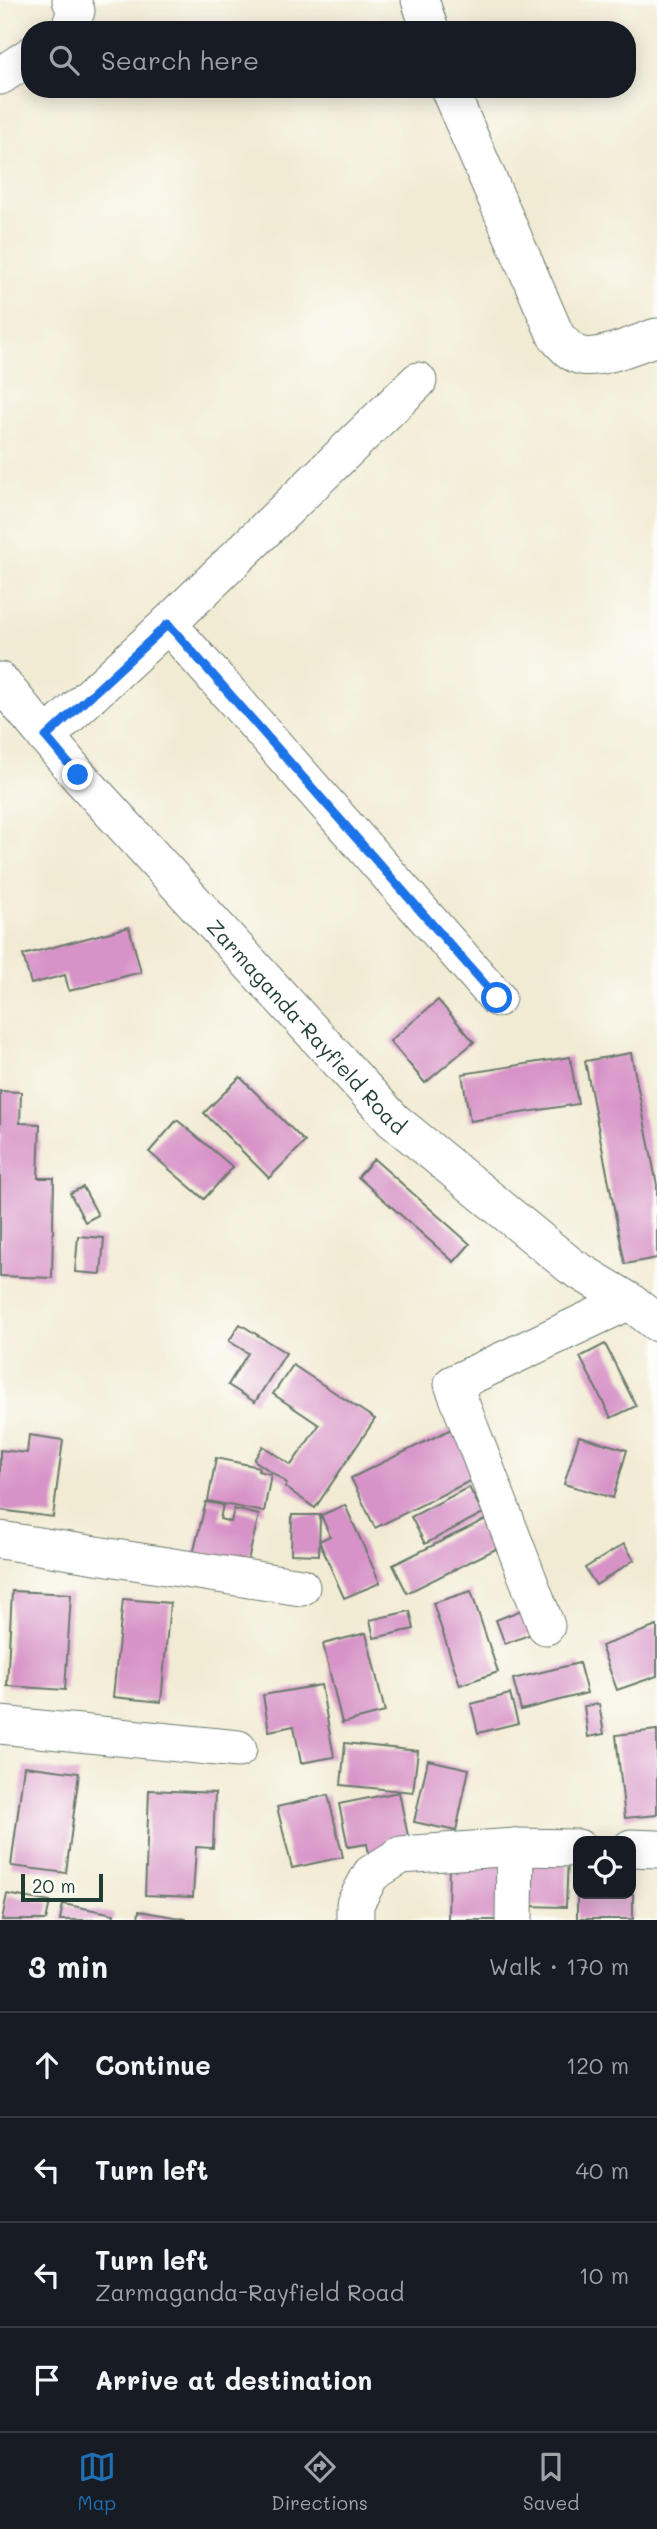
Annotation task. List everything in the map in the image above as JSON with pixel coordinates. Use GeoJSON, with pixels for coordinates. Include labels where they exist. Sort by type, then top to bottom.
{"type":"FeatureCollection","features":[{"type":"Feature","properties":{"kind":"street"},"geometry":{"type":"LineString","coordinates":[[71,0],[76,12],[72,21]]}},
{"type":"Feature","properties":{"kind":"street"},"geometry":{"type":"LineString","coordinates":[[420,0],[427,21]]}},
{"type":"Feature","properties":{"kind":"street"},"geometry":{"type":"LineString","coordinates":[[0,76],[21,62]]}},
{"type":"Feature","properties":{"kind":"street"},"geometry":{"type":"LineString","coordinates":[[453,98],[556,336],[567,349],[582,356],[602,355],[657,337]]}},
{"type":"Feature","properties":{"kind":"street"},"geometry":{"type":"LineString","coordinates":[[46,737],[168,624],[418,381]]}},
{"type":"Feature","properties":{"kind":"street"},"geometry":{"type":"LineString","coordinates":[[168,624],[497,998]]}},
{"type":"Feature","properties":{"kind":"street"},"geometry":{"type":"LineString","coordinates":[[0,681],[0,696]]}},
{"type":"Feature","properties":{"kind":"street","name":"Zarmaganda-Rayfield Road"},"geometry":{"type":"LineString","coordinates":[[0,681],[78,775],[393,1120],[571,1266],[643,1312]]}},
{"type":"Feature","properties":{"kind":"street"},"geometry":{"type":"LineString","coordinates":[[546,1626],[453,1384],[643,1312]]}},
{"type":"Feature","properties":{"kind":"street"},"geometry":{"type":"LineString","coordinates":[[0,1540],[301,1587]]}},
{"type":"Feature","properties":{"kind":"street"},"geometry":{"type":"LineString","coordinates":[[0,1726],[238,1749]]}},
{"type":"Feature","properties":{"kind":"street"},"geometry":{"type":"LineString","coordinates":[[355,1920],[355,1904],[371,1874],[401,1855],[515,1847],[573,1848]]}},
{"type":"Feature","properties":{"kind":"street"},"geometry":{"type":"LineString","coordinates":[[514,1920],[515,1847]]}},
{"type":"Feature","properties":{"kind":"street"},"geometry":{"type":"LineString","coordinates":[[636,1848],[657,1849]]}},
{"type":"Feature","properties":{"kind":"building"},"geometry":{"type":"Polygon","coordinates":[[[129,927],[141,972],[69,991],[65,975],[31,984],[23,955],[129,927]]]}},
{"type":"Feature","properties":{"kind":"building"},"geometry":{"type":"Polygon","coordinates":[[[438,1000],[474,1042],[425,1083],[390,1041],[438,1000]]]}},
{"type":"Feature","properties":{"kind":"building"},"geometry":{"type":"Polygon","coordinates":[[[631,1053],[657,1185],[657,1258],[625,1264],[585,1061],[631,1053]]]}},
{"type":"Feature","properties":{"kind":"building"},"geometry":{"type":"Polygon","coordinates":[[[570,1057],[578,1104],[470,1121],[462,1074],[570,1057]]]}},
{"type":"Feature","properties":{"kind":"building"},"geometry":{"type":"Polygon","coordinates":[[[240,1077],[305,1142],[269,1178],[204,1113],[240,1077]]]}},
{"type":"Feature","properties":{"kind":"building"},"geometry":{"type":"Polygon","coordinates":[[[0,1091],[21,1092],[20,1123],[40,1124],[38,1178],[54,1178],[52,1278],[0,1276],[0,1091]]]}},
{"type":"Feature","properties":{"kind":"building"},"geometry":{"type":"Polygon","coordinates":[[[177,1120],[233,1167],[204,1199],[149,1152],[177,1120]]]}},
{"type":"Feature","properties":{"kind":"building"},"geometry":{"type":"Polygon","coordinates":[[[374,1159],[470,1244],[454,1262],[358,1177],[374,1159]]]}},
{"type":"Feature","properties":{"kind":"building"},"geometry":{"type":"Polygon","coordinates":[[[83,1187],[98,1215],[85,1222],[70,1193],[83,1187]]]}},
{"type":"Feature","properties":{"kind":"building"},"geometry":{"type":"Polygon","coordinates":[[[78,1236],[104,1238],[101,1274],[75,1272],[78,1236]]]}},
{"type":"Feature","properties":{"kind":"building"},"geometry":{"type":"Polygon","coordinates":[[[240,1324],[286,1353],[255,1402],[228,1385],[248,1353],[229,1341],[240,1324]]]}},
{"type":"Feature","properties":{"kind":"building"},"geometry":{"type":"Polygon","coordinates":[[[605,1344],[636,1406],[611,1418],[580,1357],[605,1344]]]}},
{"type":"Feature","properties":{"kind":"building"},"geometry":{"type":"Polygon","coordinates":[[[293,1365],[375,1419],[315,1508],[285,1487],[287,1483],[254,1460],[263,1446],[291,1465],[319,1425],[273,1394],[293,1365]]]}},
{"type":"Feature","properties":{"kind":"building"},"geometry":{"type":"Polygon","coordinates":[[[453,1428],[478,1477],[375,1528],[351,1478],[453,1428]]]}},
{"type":"Feature","properties":{"kind":"building"},"geometry":{"type":"Polygon","coordinates":[[[29,1435],[63,1440],[53,1517],[0,1510],[0,1450],[27,1453],[29,1435]]]}},
{"type":"Feature","properties":{"kind":"building"},"geometry":{"type":"Polygon","coordinates":[[[579,1436],[627,1450],[613,1498],[564,1484],[579,1436]]]}},
{"type":"Feature","properties":{"kind":"building"},"geometry":{"type":"Polygon","coordinates":[[[216,1458],[259,1467],[258,1471],[271,1474],[264,1512],[208,1501],[216,1458]]]}},
{"type":"Feature","properties":{"kind":"building"},"geometry":{"type":"Polygon","coordinates":[[[469,1487],[483,1513],[425,1544],[411,1517],[469,1487]]]}},
{"type":"Feature","properties":{"kind":"building"},"geometry":{"type":"Polygon","coordinates":[[[206,1502],[223,1505],[220,1519],[231,1522],[234,1509],[259,1515],[246,1568],[193,1554],[206,1502]]]}},
{"type":"Feature","properties":{"kind":"building"},"geometry":{"type":"Polygon","coordinates":[[[345,1505],[380,1583],[344,1598],[319,1541],[330,1536],[321,1515],[345,1505]]]}},
{"type":"Feature","properties":{"kind":"building"},"geometry":{"type":"Polygon","coordinates":[[[292,1515],[320,1515],[319,1555],[291,1554],[292,1515]]]}},
{"type":"Feature","properties":{"kind":"building"},"geometry":{"type":"Polygon","coordinates":[[[492,1516],[506,1544],[407,1593],[393,1565],[492,1516]]]}},
{"type":"Feature","properties":{"kind":"building"},"geometry":{"type":"Polygon","coordinates":[[[624,1544],[634,1560],[596,1585],[585,1568],[624,1544]]]}},
{"type":"Feature","properties":{"kind":"building"},"geometry":{"type":"Polygon","coordinates":[[[12,1591],[71,1594],[65,1690],[7,1686],[12,1591]]]}},
{"type":"Feature","properties":{"kind":"building"},"geometry":{"type":"Polygon","coordinates":[[[471,1591],[498,1672],[460,1685],[433,1603],[471,1591]]]}},
{"type":"Feature","properties":{"kind":"building"},"geometry":{"type":"Polygon","coordinates":[[[123,1599],[170,1603],[161,1702],[113,1697],[123,1599]]]}},
{"type":"Feature","properties":{"kind":"building"},"geometry":{"type":"Polygon","coordinates":[[[532,1606],[542,1630],[505,1644],[496,1620],[532,1606]]]}},
{"type":"Feature","properties":{"kind":"building"},"geometry":{"type":"Polygon","coordinates":[[[410,1611],[414,1629],[374,1638],[370,1620],[410,1611]]]}},
{"type":"Feature","properties":{"kind":"building"},"geometry":{"type":"Polygon","coordinates":[[[657,1626],[657,1676],[617,1690],[601,1646],[657,1626]]]}},
{"type":"Feature","properties":{"kind":"building"},"geometry":{"type":"Polygon","coordinates":[[[366,1633],[385,1712],[342,1723],[323,1644],[366,1633]]]}},
{"type":"Feature","properties":{"kind":"building"},"geometry":{"type":"Polygon","coordinates":[[[579,1663],[587,1693],[521,1710],[513,1679],[579,1663]]]}},
{"type":"Feature","properties":{"kind":"building"},"geometry":{"type":"Polygon","coordinates":[[[321,1685],[334,1757],[301,1763],[294,1726],[269,1731],[263,1695],[321,1685]]]}},
{"type":"Feature","properties":{"kind":"building"},"geometry":{"type":"Polygon","coordinates":[[[510,1694],[518,1723],[478,1733],[471,1704],[510,1694]]]}},
{"type":"Feature","properties":{"kind":"building"},"geometry":{"type":"Polygon","coordinates":[[[599,1704],[604,1734],[588,1737],[584,1706],[599,1704]]]}},
{"type":"Feature","properties":{"kind":"building"},"geometry":{"type":"Polygon","coordinates":[[[657,1730],[657,1815],[625,1818],[616,1735],[657,1730]]]}},
{"type":"Feature","properties":{"kind":"building"},"geometry":{"type":"Polygon","coordinates":[[[345,1743],[418,1751],[413,1792],[341,1785],[345,1743]]]}},
{"type":"Feature","properties":{"kind":"building"},"geometry":{"type":"Polygon","coordinates":[[[428,1760],[469,1769],[456,1831],[414,1822],[428,1760]]]}},
{"type":"Feature","properties":{"kind":"building"},"geometry":{"type":"Polygon","coordinates":[[[24,1766],[79,1773],[66,1873],[11,1866],[24,1766]]]}},
{"type":"Feature","properties":{"kind":"building"},"geometry":{"type":"Polygon","coordinates":[[[149,1790],[215,1793],[213,1848],[196,1847],[193,1897],[145,1895],[149,1790]]]}},
{"type":"Feature","properties":{"kind":"building"},"geometry":{"type":"Polygon","coordinates":[[[399,1792],[410,1846],[369,1854],[367,1844],[348,1847],[339,1804],[399,1792]]]}},
{"type":"Feature","properties":{"kind":"building"},"geometry":{"type":"Polygon","coordinates":[[[328,1795],[343,1857],[292,1868],[277,1807],[328,1795]]]}},
{"type":"Feature","properties":{"kind":"building"},"geometry":{"type":"Polygon","coordinates":[[[525,1856],[568,1857],[566,1907],[523,1906],[525,1856]]]}},
{"type":"Feature","properties":{"kind":"building"},"geometry":{"type":"Polygon","coordinates":[[[449,1861],[509,1863],[509,1920],[448,1920],[449,1861]]]}},
{"type":"Feature","properties":{"kind":"building"},"geometry":{"type":"Polygon","coordinates":[[[7,1894],[50,1902],[46,1920],[2,1920],[7,1894]]]}},
{"type":"Feature","properties":{"kind":"building"},"geometry":{"type":"Polygon","coordinates":[[[577,1899],[633,1899],[633,1919],[577,1919],[577,1899]]]}},
{"type":"Feature","properties":{"kind":"building"},"geometry":{"type":"Polygon","coordinates":[[[63,1904],[114,1914],[113,1920],[60,1920],[63,1904]]]}},
{"type":"Feature","properties":{"kind":"building"},"geometry":{"type":"Polygon","coordinates":[[[139,1911],[186,1919],[186,1920],[138,1920],[139,1911]]]}},
{"type":"Feature","properties":{"kind":"route"},"geometry":{"type":"LineString","coordinates":[[78,775],[46,737],[168,624],[497,998]]}}]}
